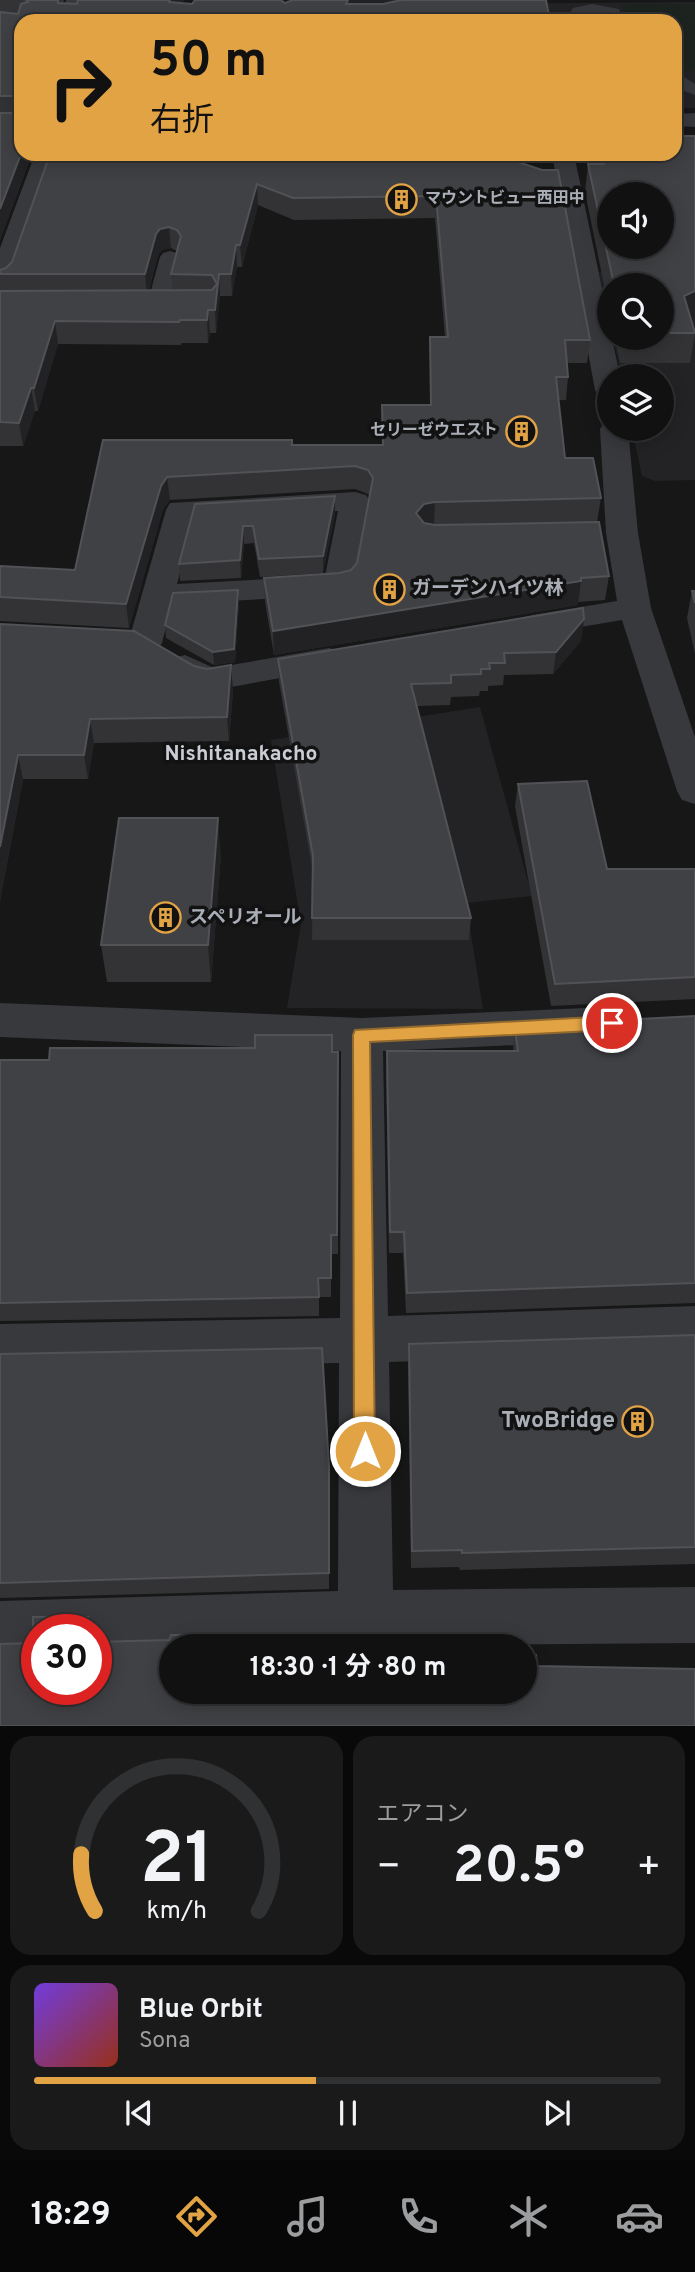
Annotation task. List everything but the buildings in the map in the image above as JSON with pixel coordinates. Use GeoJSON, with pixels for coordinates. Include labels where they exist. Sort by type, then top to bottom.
{"type":"FeatureCollection","features":[{"type":"Feature","properties":{"kind":"street"},"geometry":{"type":"LineString","coordinates":[[0,283],[44,161]]}},
{"type":"Feature","properties":{"kind":"street"},"geometry":{"type":"LineString","coordinates":[[564,161],[604,364]]}},
{"type":"Feature","properties":{"kind":"street"},"geometry":{"type":"LineString","coordinates":[[613,441],[608,533],[695,791]]}},
{"type":"Feature","properties":{"kind":"street"},"geometry":{"type":"LineString","coordinates":[[158,595],[339,585],[355,501],[181,510],[158,595],[132,643],[209,680],[360,654]]}},
{"type":"Feature","properties":{"kind":"street"},"geometry":{"type":"LineString","coordinates":[[498,631],[635,608]]}},
{"type":"Feature","properties":{"kind":"street"},"geometry":{"type":"LineString","coordinates":[[0,1020],[362,1035],[626,1023]]}},
{"type":"Feature","properties":{"kind":"street"},"geometry":{"type":"LineString","coordinates":[[362,1035],[366,1618]]}},
{"type":"Feature","properties":{"kind":"street"},"geometry":{"type":"LineString","coordinates":[[0,1347],[364,1340],[695,1329]]}},
{"type":"Feature","properties":{"kind":"street"},"geometry":{"type":"LineString","coordinates":[[0,1629],[366,1618],[695,1615]]}},
{"type":"Feature","properties":{"kind":"lane"},"geometry":{"type":"LineString","coordinates":[[579,11],[607,9],[613,14]]}},
{"type":"Feature","properties":{"kind":"lane"},"geometry":{"type":"LineString","coordinates":[[158,305],[170,257]]}},
{"type":"Feature","properties":{"kind":"lane"},"geometry":{"type":"LineString","coordinates":[[132,305],[182,305]]}},
{"type":"Feature","properties":{"kind":"shaded area"},"geometry":{"type":"Polygon","coordinates":[[[695,2],[695,108],[682,108],[682,14],[412,14],[461,4],[695,2]]]}},
{"type":"Feature","properties":{"kind":"shaded area"},"geometry":{"type":"Polygon","coordinates":[[[621,4],[695,4],[695,71],[682,71],[682,14],[625,14],[621,4]]]}},
{"type":"Feature","properties":{"kind":"shaded area"},"geometry":{"type":"Polygon","coordinates":[[[695,271],[695,480],[655,481],[642,476],[635,441],[674,441],[674,364],[618,364],[616,350],[674,350],[674,273],[599,272],[695,271]]]}},
{"type":"Feature","properties":{"kind":"shaded area"},"geometry":{"type":"Polygon","coordinates":[[[480,707],[532,896],[466,903],[483,1009],[287,1008],[301,924],[271,740],[480,707]]]}},
{"type":"Feature","properties":{"kind":"place","name":"マウントビュー西田中"},"geometry":{"type":"Point","coordinates":[402,199]}},
{"type":"Feature","properties":{"kind":"place","name":"セリーゼウエスト"},"geometry":{"type":"Point","coordinates":[521,431]}},
{"type":"Feature","properties":{"kind":"place","name":"ガーデンハイツ林"},"geometry":{"type":"Point","coordinates":[389,589]}},
{"type":"Feature","properties":{"kind":"place","name":"スペリオール"},"geometry":{"type":"Point","coordinates":[166,918]}},
{"type":"Feature","properties":{"kind":"place","name":"TwoBridge"},"geometry":{"type":"Point","coordinates":[638,1421]}},
{"type":"Feature","properties":{"kind":"district","name":"Nishitanakacho"},"geometry":{"type":"Point","coordinates":[241,754]}},
{"type":"Feature","properties":{"kind":"route"},"geometry":{"type":"LineString","coordinates":[[365,1451],[362,1035],[612,1023]]}}]}
